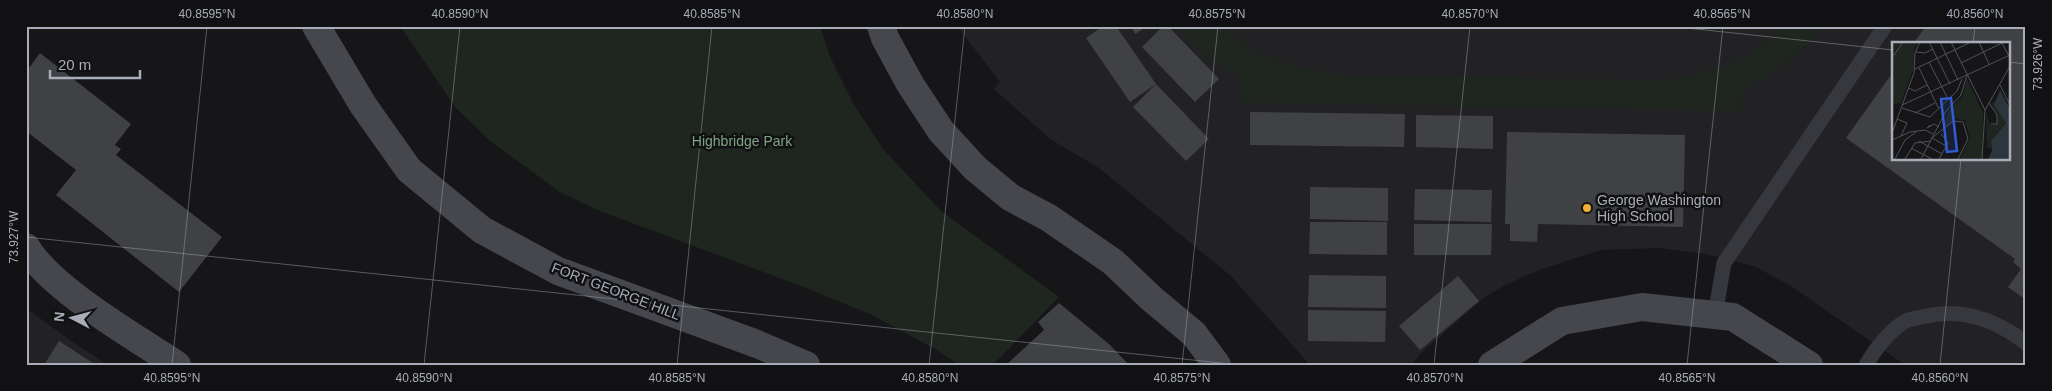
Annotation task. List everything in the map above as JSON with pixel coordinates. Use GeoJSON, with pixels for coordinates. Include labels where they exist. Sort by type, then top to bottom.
{"type":"FeatureCollection","features":[{"type":"Feature","properties":{"kind":"main road","name":"FORT GEORGE HILL"},"geometry":{"type":"LineString","coordinates":[[316,26],[363,105],[410,170],[482,230],[558,271],[757,344],[806,365]]}},
{"type":"Feature","properties":{"kind":"main road"},"geometry":{"type":"LineString","coordinates":[[881,26],[885,38],[910,84],[941,130],[975,168],[1010,197],[1049,218],[1114,262],[1152,299],[1194,334],[1217,365]]}},
{"type":"Feature","properties":{"kind":"main road"},"geometry":{"type":"LineString","coordinates":[[26,247],[34,261],[77,298],[177,365]]}},
{"type":"Feature","properties":{"kind":"main road"},"geometry":{"type":"LineString","coordinates":[[1492,365],[1562,321],[1642,307],[1734,317],[1809,365]]}},
{"type":"Feature","properties":{"kind":"lane"},"geometry":{"type":"LineString","coordinates":[[1715,315],[1724,264],[1884,26]]}},
{"type":"Feature","properties":{"kind":"lane"},"geometry":{"type":"LineString","coordinates":[[1866,365],[1878,345],[1905,321],[1938,313],[1971,314],[2013,333],[2026,343]]}},
{"type":"Feature","properties":{"kind":"shaded area","name":"George Washington High School"},"geometry":{"type":"Polygon","coordinates":[[[959,26],[2026,26],[2026,365],[1905,365],[1791,286],[1754,266],[1705,254],[1660,248],[1601,250],[1539,270],[1505,285],[1485,297],[1420,354],[1411,365],[1310,365],[1231,276],[1099,168],[1050,139],[994,89],[1000,82],[960,30],[959,26]]]}},
{"type":"Feature","properties":{"kind":"shaded area"},"geometry":{"type":"Polygon","coordinates":[[[26,308],[71,341],[108,365],[26,365],[26,308]]]}},
{"type":"Feature","properties":{"kind":"green space","name":"Highbridge Park"},"geometry":{"type":"Polygon","coordinates":[[[400,26],[820,26],[831,59],[853,103],[883,149],[941,211],[1059,297],[993,365],[959,365],[935,349],[872,315],[806,288],[597,210],[560,192],[489,140],[456,108],[400,26]]]}},
{"type":"Feature","properties":{"kind":"green space"},"geometry":{"type":"Polygon","coordinates":[[[1177,26],[1216,26],[1244,45],[1268,57],[1316,71],[1343,75],[1648,80],[1685,76],[1721,66],[1754,50],[1783,26],[1821,26],[1795,55],[1742,90],[1740,111],[1241,102],[1242,78],[1213,62],[1177,26]]]}},
{"type":"Feature","properties":{"kind":"building"},"geometry":{"type":"Polygon","coordinates":[[[1103,26],[1116,26],[1156,84],[1130,102],[1086,38],[1103,26]]]}},
{"type":"Feature","properties":{"kind":"building"},"geometry":{"type":"Polygon","coordinates":[[[1131,26],[1148,26],[1135,34],[1131,26]]]}},
{"type":"Feature","properties":{"kind":"building"},"geometry":{"type":"Polygon","coordinates":[[[1163,26],[1168,26],[1219,79],[1195,102],[1142,47],[1163,26]]]}},
{"type":"Feature","properties":{"kind":"building"},"geometry":{"type":"Polygon","coordinates":[[[1926,26],[2026,26],[2026,300],[2008,287],[2021,269],[2013,262],[2015,259],[1846,138],[1892,73],[1892,160],[2010,160],[2010,42],[1914,42],[1926,26]]]}},
{"type":"Feature","properties":{"kind":"building"},"geometry":{"type":"Polygon","coordinates":[[[40,53],[131,124],[115,145],[121,149],[116,155],[222,237],[179,292],[56,195],[76,170],[26,131],[26,72],[40,53]]]}},
{"type":"Feature","properties":{"kind":"building"},"geometry":{"type":"Polygon","coordinates":[[[1156,84],[1209,139],[1186,161],[1133,107],[1156,84]]]}},
{"type":"Feature","properties":{"kind":"building"},"geometry":{"type":"Polygon","coordinates":[[[1250,112],[1405,114],[1404,147],[1250,145],[1250,112]]]}},
{"type":"Feature","properties":{"kind":"building"},"geometry":{"type":"Polygon","coordinates":[[[1416,115],[1493,116],[1493,149],[1416,147],[1416,115]]]}},
{"type":"Feature","properties":{"kind":"building"},"geometry":{"type":"Polygon","coordinates":[[[1507,132],[1685,135],[1683,227],[1538,224],[1537,242],[1510,241],[1510,224],[1505,224],[1507,132]]]}},
{"type":"Feature","properties":{"kind":"building"},"geometry":{"type":"Polygon","coordinates":[[[1310,187],[1388,188],[1388,221],[1310,219],[1310,187]]]}},
{"type":"Feature","properties":{"kind":"building"},"geometry":{"type":"Polygon","coordinates":[[[1415,189],[1492,190],[1491,222],[1414,220],[1415,189]]]}},
{"type":"Feature","properties":{"kind":"building"},"geometry":{"type":"Polygon","coordinates":[[[1310,222],[1387,222],[1387,255],[1309,254],[1310,222]]]}},
{"type":"Feature","properties":{"kind":"building"},"geometry":{"type":"Polygon","coordinates":[[[1414,224],[1492,224],[1491,255],[1414,255],[1414,224]]]}},
{"type":"Feature","properties":{"kind":"building"},"geometry":{"type":"Polygon","coordinates":[[[1309,275],[1386,276],[1386,308],[1308,307],[1309,275]]]}},
{"type":"Feature","properties":{"kind":"building"},"geometry":{"type":"Polygon","coordinates":[[[1458,276],[1479,301],[1420,350],[1399,326],[1458,276]]]}},
{"type":"Feature","properties":{"kind":"building"},"geometry":{"type":"Polygon","coordinates":[[[1059,303],[1109,344],[1129,365],[1006,365],[1044,330],[1038,322],[1059,303]]]}},
{"type":"Feature","properties":{"kind":"building"},"geometry":{"type":"Polygon","coordinates":[[[1308,310],[1386,311],[1385,342],[1308,341],[1308,310]]]}},
{"type":"Feature","properties":{"kind":"building"},"geometry":{"type":"Polygon","coordinates":[[[59,341],[96,365],[44,365],[59,341]]]}},
{"type":"Feature","properties":{"kind":"place","name":"George Washington High School"},"geometry":{"type":"Point","coordinates":[1587,208]}}]}
